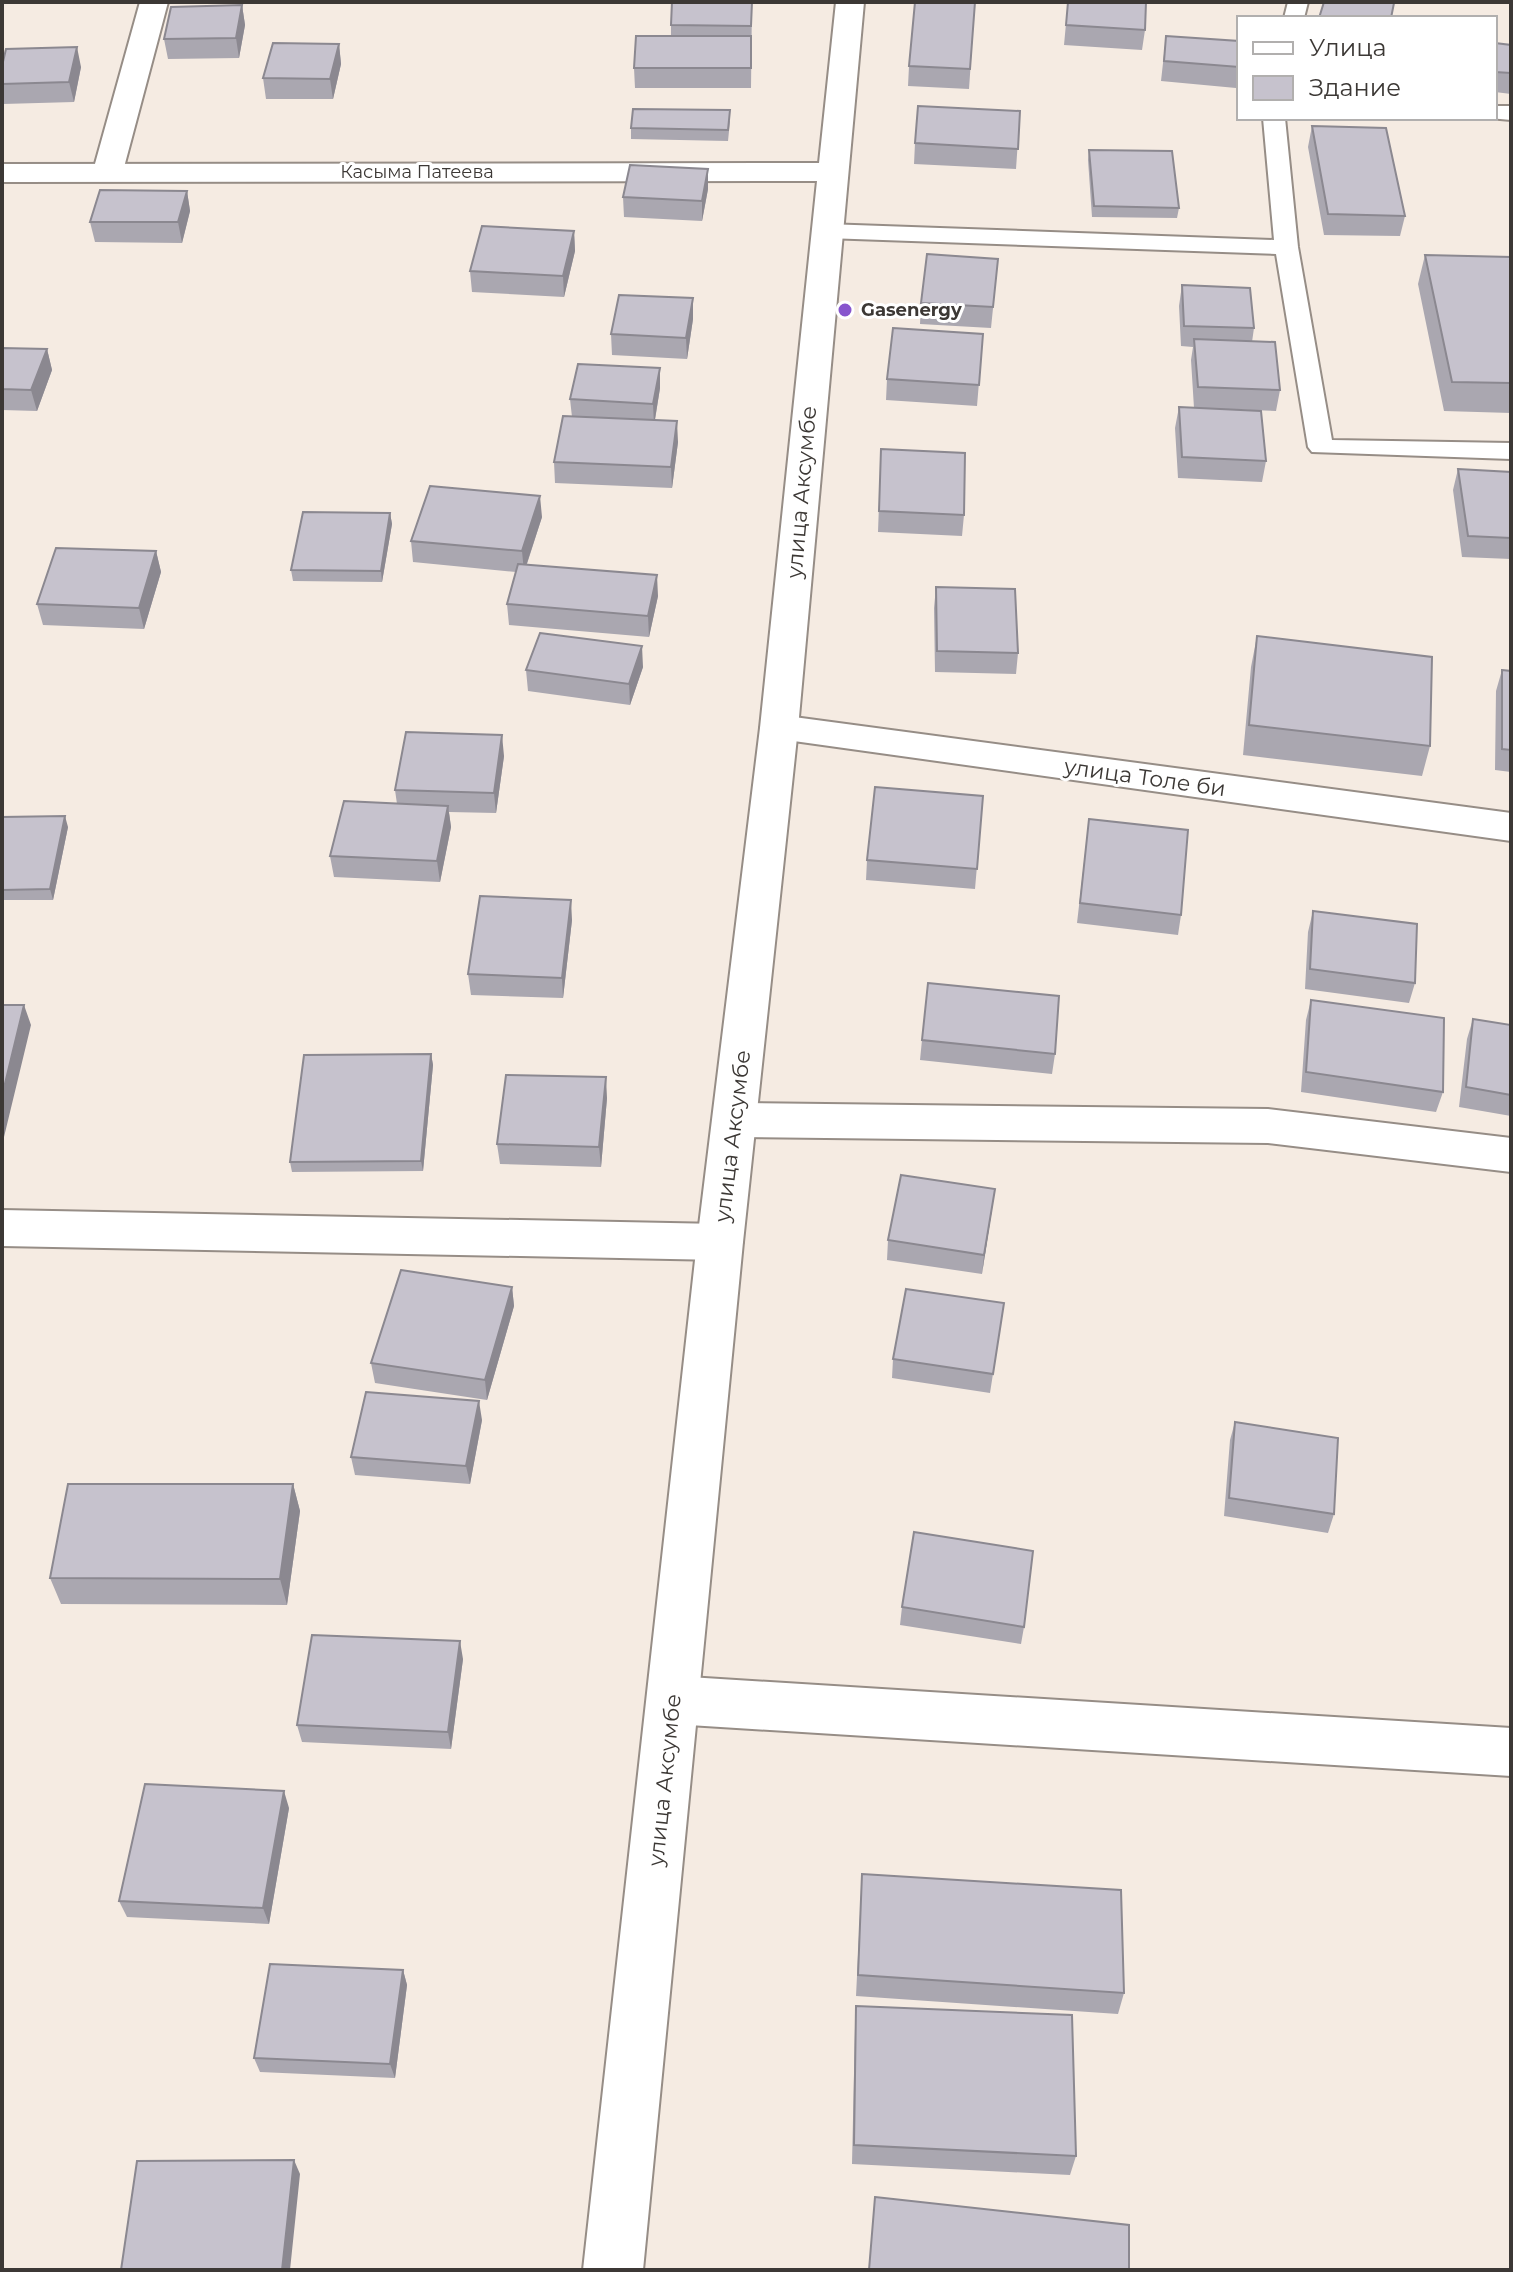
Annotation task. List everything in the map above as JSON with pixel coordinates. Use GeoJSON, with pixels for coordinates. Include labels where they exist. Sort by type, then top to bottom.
{"type":"FeatureCollection","features":[{"type":"Feature","properties":{"kind":"main road"},"geometry":{"type":"LineString","coordinates":[[108,171],[154,2]]}},
{"type":"Feature","properties":{"kind":"main road","name":"улица Аксумбе"},"geometry":{"type":"LineString","coordinates":[[613,2270],[720,1242],[779,728],[850,2]]}},
{"type":"Feature","properties":{"kind":"main road","name":"Касыма Патеева"},"geometry":{"type":"LineString","coordinates":[[2,173],[832,172]]}},
{"type":"Feature","properties":{"kind":"main road","name":"улица Толе би"},"geometry":{"type":"LineString","coordinates":[[779,728],[1511,827]]}},
{"type":"Feature","properties":{"kind":"main road"},"geometry":{"type":"LineString","coordinates":[[735,1120],[1268,1126],[1511,1155]]}},
{"type":"Feature","properties":{"kind":"main road"},"geometry":{"type":"LineString","coordinates":[[2,1228],[720,1242]]}},
{"type":"Feature","properties":{"kind":"main road"},"geometry":{"type":"LineString","coordinates":[[673,1700],[1511,1752]]}},
{"type":"Feature","properties":{"kind":"lane"},"geometry":{"type":"LineString","coordinates":[[1274,120],[1286,247],[1321,447],[1511,451]]}},
{"type":"Feature","properties":{"kind":"lane"},"geometry":{"type":"LineString","coordinates":[[826,231],[1286,247]]}},
{"type":"Feature","properties":{"kind":"building"},"geometry":{"type":"Polygon","coordinates":[[[672,2],[752,2],[751,26],[671,25],[672,2]]]}},
{"type":"Feature","properties":{"kind":"building"},"geometry":{"type":"Polygon","coordinates":[[[915,2],[975,2],[970,69],[909,66],[915,2]]]}},
{"type":"Feature","properties":{"kind":"building"},"geometry":{"type":"Polygon","coordinates":[[[1068,2],[1146,2],[1145,30],[1066,25],[1068,2]]]}},
{"type":"Feature","properties":{"kind":"building"},"geometry":{"type":"Polygon","coordinates":[[[1324,2],[1394,3],[1391,16],[1320,16],[1324,2]]]}},
{"type":"Feature","properties":{"kind":"building"},"geometry":{"type":"Polygon","coordinates":[[[242,5],[236,38],[164,39],[171,7],[242,5]]]}},
{"type":"Feature","properties":{"kind":"building"},"geometry":{"type":"Polygon","coordinates":[[[636,36],[751,36],[751,68],[634,68],[636,36]]]}},
{"type":"Feature","properties":{"kind":"building"},"geometry":{"type":"Polygon","coordinates":[[[1166,36],[1237,41],[1237,67],[1164,61],[1166,36]]]}},
{"type":"Feature","properties":{"kind":"building"},"geometry":{"type":"Polygon","coordinates":[[[273,43],[339,44],[330,79],[263,78],[273,43]]]}},
{"type":"Feature","properties":{"kind":"building"},"geometry":{"type":"Polygon","coordinates":[[[1497,43],[1511,45],[1511,73],[1497,72],[1497,43]]]}},
{"type":"Feature","properties":{"kind":"building"},"geometry":{"type":"Polygon","coordinates":[[[77,47],[69,82],[2,84],[6,49],[77,47]]]}},
{"type":"Feature","properties":{"kind":"building"},"geometry":{"type":"Polygon","coordinates":[[[918,106],[1020,111],[1018,149],[915,143],[918,106]]]}},
{"type":"Feature","properties":{"kind":"building"},"geometry":{"type":"Polygon","coordinates":[[[633,109],[730,110],[728,130],[631,128],[633,109]]]}},
{"type":"Feature","properties":{"kind":"building"},"geometry":{"type":"Polygon","coordinates":[[[1312,126],[1386,128],[1405,216],[1328,214],[1312,126]]]}},
{"type":"Feature","properties":{"kind":"building"},"geometry":{"type":"Polygon","coordinates":[[[1089,150],[1172,151],[1179,208],[1094,206],[1089,150]]]}},
{"type":"Feature","properties":{"kind":"building"},"geometry":{"type":"Polygon","coordinates":[[[630,165],[708,169],[702,201],[623,197],[630,165]]]}},
{"type":"Feature","properties":{"kind":"building"},"geometry":{"type":"Polygon","coordinates":[[[100,190],[187,191],[178,222],[90,222],[100,190]]]}},
{"type":"Feature","properties":{"kind":"building"},"geometry":{"type":"Polygon","coordinates":[[[482,226],[574,231],[563,276],[470,271],[482,226]]]}},
{"type":"Feature","properties":{"kind":"building"},"geometry":{"type":"Polygon","coordinates":[[[927,254],[998,259],[993,307],[921,303],[927,254]]]}},
{"type":"Feature","properties":{"kind":"building"},"geometry":{"type":"Polygon","coordinates":[[[1425,255],[1511,257],[1511,383],[1452,382],[1425,255]]]}},
{"type":"Feature","properties":{"kind":"building"},"geometry":{"type":"Polygon","coordinates":[[[1182,285],[1250,288],[1254,328],[1184,326],[1182,285]]]}},
{"type":"Feature","properties":{"kind":"building"},"geometry":{"type":"Polygon","coordinates":[[[619,295],[693,298],[686,338],[611,334],[619,295]]]}},
{"type":"Feature","properties":{"kind":"building"},"geometry":{"type":"Polygon","coordinates":[[[893,328],[983,334],[979,385],[887,379],[893,328]]]}},
{"type":"Feature","properties":{"kind":"building"},"geometry":{"type":"Polygon","coordinates":[[[1194,339],[1275,342],[1280,390],[1198,387],[1194,339]]]}},
{"type":"Feature","properties":{"kind":"building"},"geometry":{"type":"Polygon","coordinates":[[[2,348],[47,349],[31,390],[2,389],[2,348]]]}},
{"type":"Feature","properties":{"kind":"building"},"geometry":{"type":"Polygon","coordinates":[[[578,364],[660,368],[653,404],[570,399],[578,364]]]}},
{"type":"Feature","properties":{"kind":"building"},"geometry":{"type":"Polygon","coordinates":[[[1179,407],[1261,411],[1266,461],[1182,457],[1179,407]]]}},
{"type":"Feature","properties":{"kind":"building"},"geometry":{"type":"Polygon","coordinates":[[[563,416],[677,421],[671,467],[554,462],[563,416]]]}},
{"type":"Feature","properties":{"kind":"building"},"geometry":{"type":"Polygon","coordinates":[[[881,449],[965,453],[964,515],[879,511],[881,449]]]}},
{"type":"Feature","properties":{"kind":"building"},"geometry":{"type":"Polygon","coordinates":[[[1458,469],[1511,472],[1511,538],[1468,536],[1458,469]]]}},
{"type":"Feature","properties":{"kind":"building"},"geometry":{"type":"Polygon","coordinates":[[[430,486],[540,496],[522,551],[411,541],[430,486]]]}},
{"type":"Feature","properties":{"kind":"building"},"geometry":{"type":"Polygon","coordinates":[[[303,512],[390,513],[381,571],[291,570],[303,512]]]}},
{"type":"Feature","properties":{"kind":"building"},"geometry":{"type":"Polygon","coordinates":[[[56,548],[156,551],[139,608],[37,604],[56,548]]]}},
{"type":"Feature","properties":{"kind":"building"},"geometry":{"type":"Polygon","coordinates":[[[518,564],[657,575],[648,616],[507,604],[518,564]]]}},
{"type":"Feature","properties":{"kind":"building"},"geometry":{"type":"Polygon","coordinates":[[[936,587],[1015,589],[1018,653],[937,651],[936,587]]]}},
{"type":"Feature","properties":{"kind":"building"},"geometry":{"type":"Polygon","coordinates":[[[540,633],[642,646],[629,684],[526,670],[540,633]]]}},
{"type":"Feature","properties":{"kind":"building"},"geometry":{"type":"Polygon","coordinates":[[[1257,636],[1432,657],[1430,746],[1249,725],[1257,636]]]}},
{"type":"Feature","properties":{"kind":"building"},"geometry":{"type":"Polygon","coordinates":[[[1502,670],[1511,671],[1511,750],[1502,749],[1502,670]]]}},
{"type":"Feature","properties":{"kind":"building"},"geometry":{"type":"Polygon","coordinates":[[[406,732],[502,735],[494,793],[395,790],[406,732]]]}},
{"type":"Feature","properties":{"kind":"building"},"geometry":{"type":"Polygon","coordinates":[[[875,787],[983,796],[977,869],[867,860],[875,787]]]}},
{"type":"Feature","properties":{"kind":"building"},"geometry":{"type":"Polygon","coordinates":[[[344,801],[448,806],[437,861],[330,856],[344,801]]]}},
{"type":"Feature","properties":{"kind":"building"},"geometry":{"type":"Polygon","coordinates":[[[65,816],[50,889],[2,890],[2,817],[65,816]]]}},
{"type":"Feature","properties":{"kind":"building"},"geometry":{"type":"Polygon","coordinates":[[[1089,819],[1188,830],[1181,915],[1080,903],[1089,819]]]}},
{"type":"Feature","properties":{"kind":"building"},"geometry":{"type":"Polygon","coordinates":[[[480,896],[571,900],[562,978],[468,974],[480,896]]]}},
{"type":"Feature","properties":{"kind":"building"},"geometry":{"type":"Polygon","coordinates":[[[1313,911],[1417,924],[1415,983],[1310,969],[1313,911]]]}},
{"type":"Feature","properties":{"kind":"building"},"geometry":{"type":"Polygon","coordinates":[[[928,983],[1059,996],[1055,1054],[922,1040],[928,983]]]}},
{"type":"Feature","properties":{"kind":"building"},"geometry":{"type":"Polygon","coordinates":[[[1311,1000],[1444,1018],[1443,1092],[1306,1072],[1311,1000]]]}},
{"type":"Feature","properties":{"kind":"building"},"geometry":{"type":"Polygon","coordinates":[[[2,1005],[24,1005],[2,1096],[2,1005]]]}},
{"type":"Feature","properties":{"kind":"building"},"geometry":{"type":"Polygon","coordinates":[[[1473,1019],[1511,1025],[1511,1095],[1466,1087],[1473,1019]]]}},
{"type":"Feature","properties":{"kind":"building"},"geometry":{"type":"Polygon","coordinates":[[[431,1054],[421,1161],[290,1162],[304,1055],[431,1054]]]}},
{"type":"Feature","properties":{"kind":"building"},"geometry":{"type":"Polygon","coordinates":[[[506,1075],[606,1077],[599,1147],[497,1144],[506,1075]]]}},
{"type":"Feature","properties":{"kind":"building"},"geometry":{"type":"Polygon","coordinates":[[[901,1175],[995,1189],[984,1255],[888,1240],[901,1175]]]}},
{"type":"Feature","properties":{"kind":"building"},"geometry":{"type":"Polygon","coordinates":[[[401,1270],[512,1287],[485,1380],[371,1363],[401,1270]]]}},
{"type":"Feature","properties":{"kind":"building"},"geometry":{"type":"Polygon","coordinates":[[[906,1289],[1004,1303],[993,1374],[893,1359],[906,1289]]]}},
{"type":"Feature","properties":{"kind":"building"},"geometry":{"type":"Polygon","coordinates":[[[366,1392],[479,1401],[466,1466],[351,1457],[366,1392]]]}},
{"type":"Feature","properties":{"kind":"building"},"geometry":{"type":"Polygon","coordinates":[[[1235,1422],[1338,1438],[1334,1514],[1229,1498],[1235,1422]]]}},
{"type":"Feature","properties":{"kind":"building"},"geometry":{"type":"Polygon","coordinates":[[[68,1484],[293,1484],[280,1579],[50,1578],[68,1484]]]}},
{"type":"Feature","properties":{"kind":"building"},"geometry":{"type":"Polygon","coordinates":[[[914,1532],[1033,1551],[1024,1627],[902,1607],[914,1532]]]}},
{"type":"Feature","properties":{"kind":"building"},"geometry":{"type":"Polygon","coordinates":[[[312,1635],[460,1641],[448,1732],[297,1725],[312,1635]]]}},
{"type":"Feature","properties":{"kind":"building"},"geometry":{"type":"Polygon","coordinates":[[[145,1784],[284,1791],[263,1908],[119,1901],[145,1784]]]}},
{"type":"Feature","properties":{"kind":"building"},"geometry":{"type":"Polygon","coordinates":[[[862,1874],[1121,1890],[1124,1993],[858,1975],[862,1874]]]}},
{"type":"Feature","properties":{"kind":"building"},"geometry":{"type":"Polygon","coordinates":[[[270,1964],[403,1970],[390,2064],[254,2058],[270,1964]]]}},
{"type":"Feature","properties":{"kind":"building"},"geometry":{"type":"Polygon","coordinates":[[[856,2006],[1072,2015],[1076,2156],[854,2145],[856,2006]]]}},
{"type":"Feature","properties":{"kind":"building"},"geometry":{"type":"Polygon","coordinates":[[[294,2160],[282,2270],[121,2270],[137,2161],[294,2160]]]}},
{"type":"Feature","properties":{"kind":"building"},"geometry":{"type":"Polygon","coordinates":[[[875,2197],[1129,2225],[1129,2270],[869,2270],[875,2197]]]}},
{"type":"Feature","properties":{"kind":"place","name":"Gasenergy"},"geometry":{"type":"Point","coordinates":[845,310]}}]}
